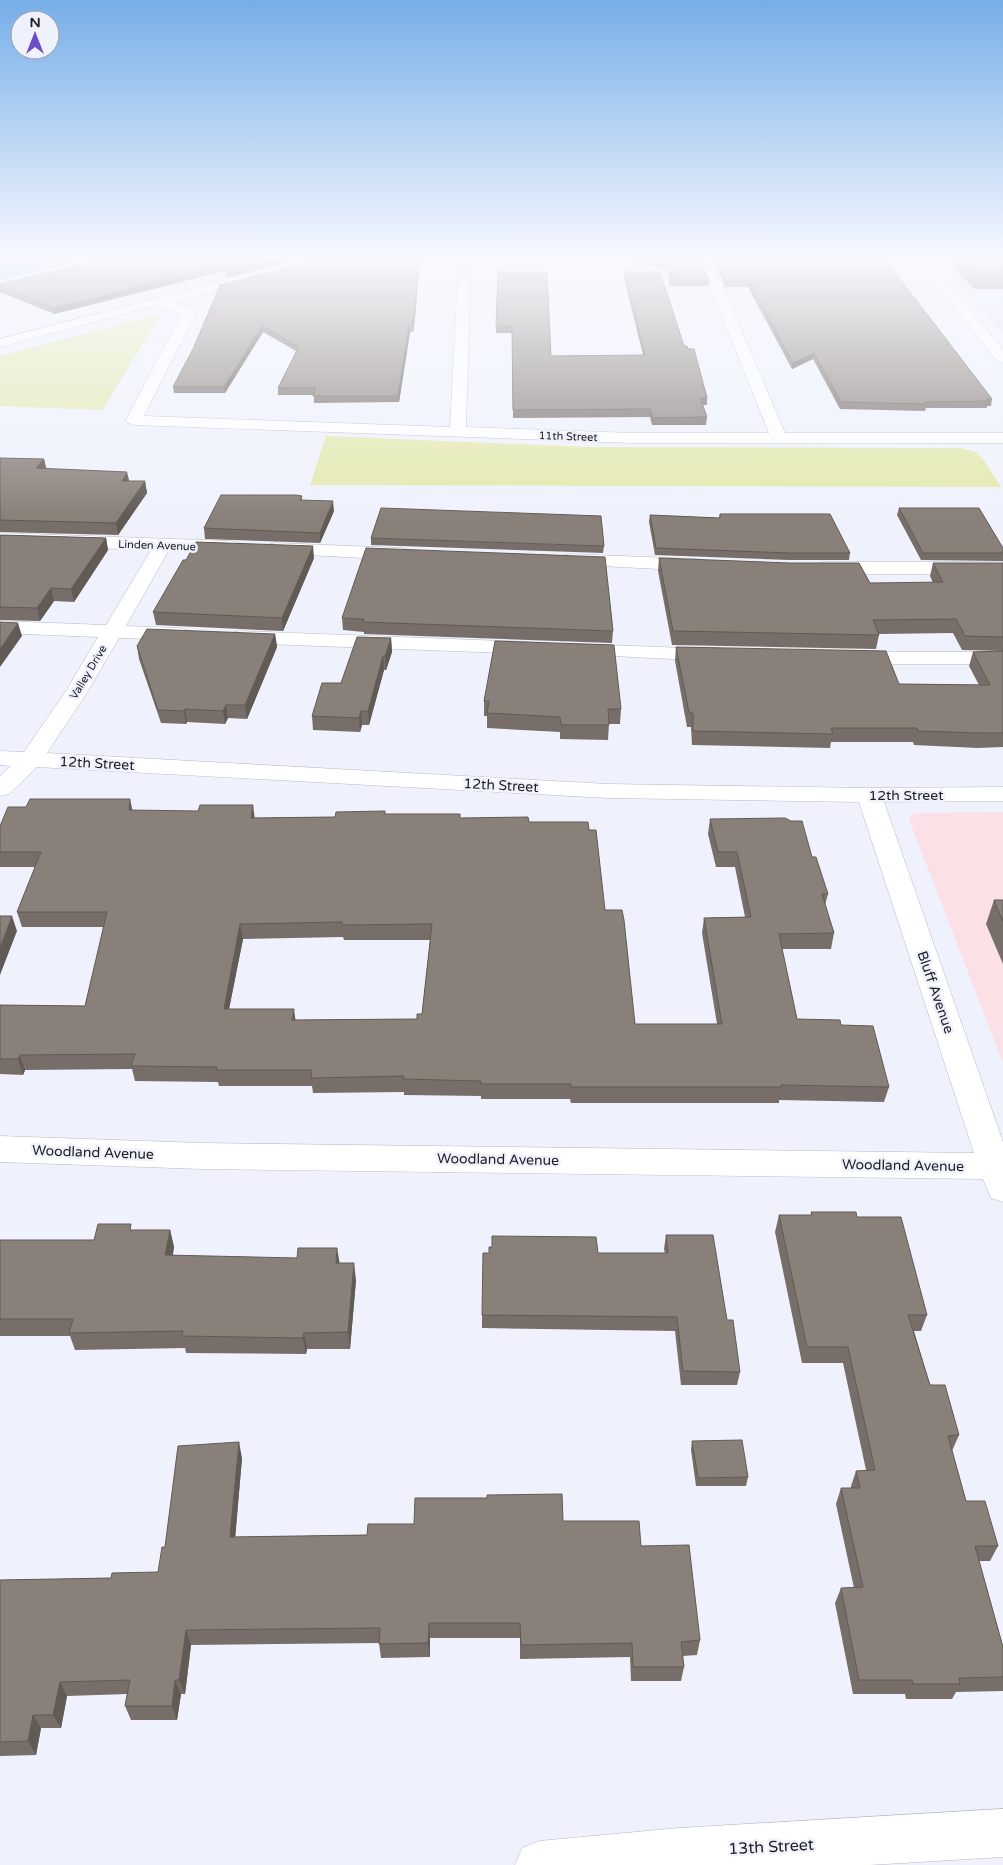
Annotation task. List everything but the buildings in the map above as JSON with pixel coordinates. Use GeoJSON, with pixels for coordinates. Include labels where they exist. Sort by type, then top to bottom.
{"type":"FeatureCollection","features":[{"type":"Feature","properties":{"kind":"street","name":"11th Street"},"geometry":{"type":"LineString","coordinates":[[173,343],[134,420],[633,438],[1003,438]]}},
{"type":"Feature","properties":{"kind":"street"},"geometry":{"type":"LineString","coordinates":[[458,432],[462,343]]}},
{"type":"Feature","properties":{"kind":"street"},"geometry":{"type":"LineString","coordinates":[[740,343],[779,438]]}},
{"type":"Feature","properties":{"kind":"street"},"geometry":{"type":"LineString","coordinates":[[990,343],[1003,359]]}},
{"type":"Feature","properties":{"kind":"street","name":"Linden Avenue"},"geometry":{"type":"LineString","coordinates":[[0,538],[421,554]]}},
{"type":"Feature","properties":{"kind":"street","name":"Valley Drive"},"geometry":{"type":"LineString","coordinates":[[0,789],[31,760],[77,691],[163,545]]}},
{"type":"Feature","properties":{"kind":"street"},"geometry":{"type":"LineString","coordinates":[[550,559],[718,566]]}},
{"type":"Feature","properties":{"kind":"street"},"geometry":{"type":"LineString","coordinates":[[807,568],[1003,568]]}},
{"type":"Feature","properties":{"kind":"street"},"geometry":{"type":"LineString","coordinates":[[0,627],[733,656]]}},
{"type":"Feature","properties":{"kind":"street"},"geometry":{"type":"LineString","coordinates":[[830,658],[1003,658]]}},
{"type":"Feature","properties":{"kind":"street","name":"12th Street"},"geometry":{"type":"LineString","coordinates":[[0,758],[608,791],[869,795],[1003,794]]}},
{"type":"Feature","properties":{"kind":"street","name":"Bluff Avenue"},"geometry":{"type":"LineString","coordinates":[[869,795],[999,1178]]}},
{"type":"Feature","properties":{"kind":"street","name":"Woodland Avenue"},"geometry":{"type":"LineString","coordinates":[[0,1149],[999,1178]]}},
{"type":"Feature","properties":{"kind":"street","name":"13th Street"},"geometry":{"type":"LineString","coordinates":[[539,1865],[679,1852],[1003,1833]]}},
{"type":"Feature","properties":{"kind":"shaded area"},"geometry":{"type":"Polygon","coordinates":[[[1003,812],[1003,1063],[910,822],[910,817],[915,813],[1003,812]]]}},
{"type":"Feature","properties":{"kind":"green space"},"geometry":{"type":"Polygon","coordinates":[[[49,343],[143,343],[103,410],[0,406],[0,356],[49,343]]]}},
{"type":"Feature","properties":{"kind":"green space"},"geometry":{"type":"Polygon","coordinates":[[[326,436],[589,447],[961,448],[976,452],[983,459],[1001,487],[310,485],[326,436]]]}}]}
